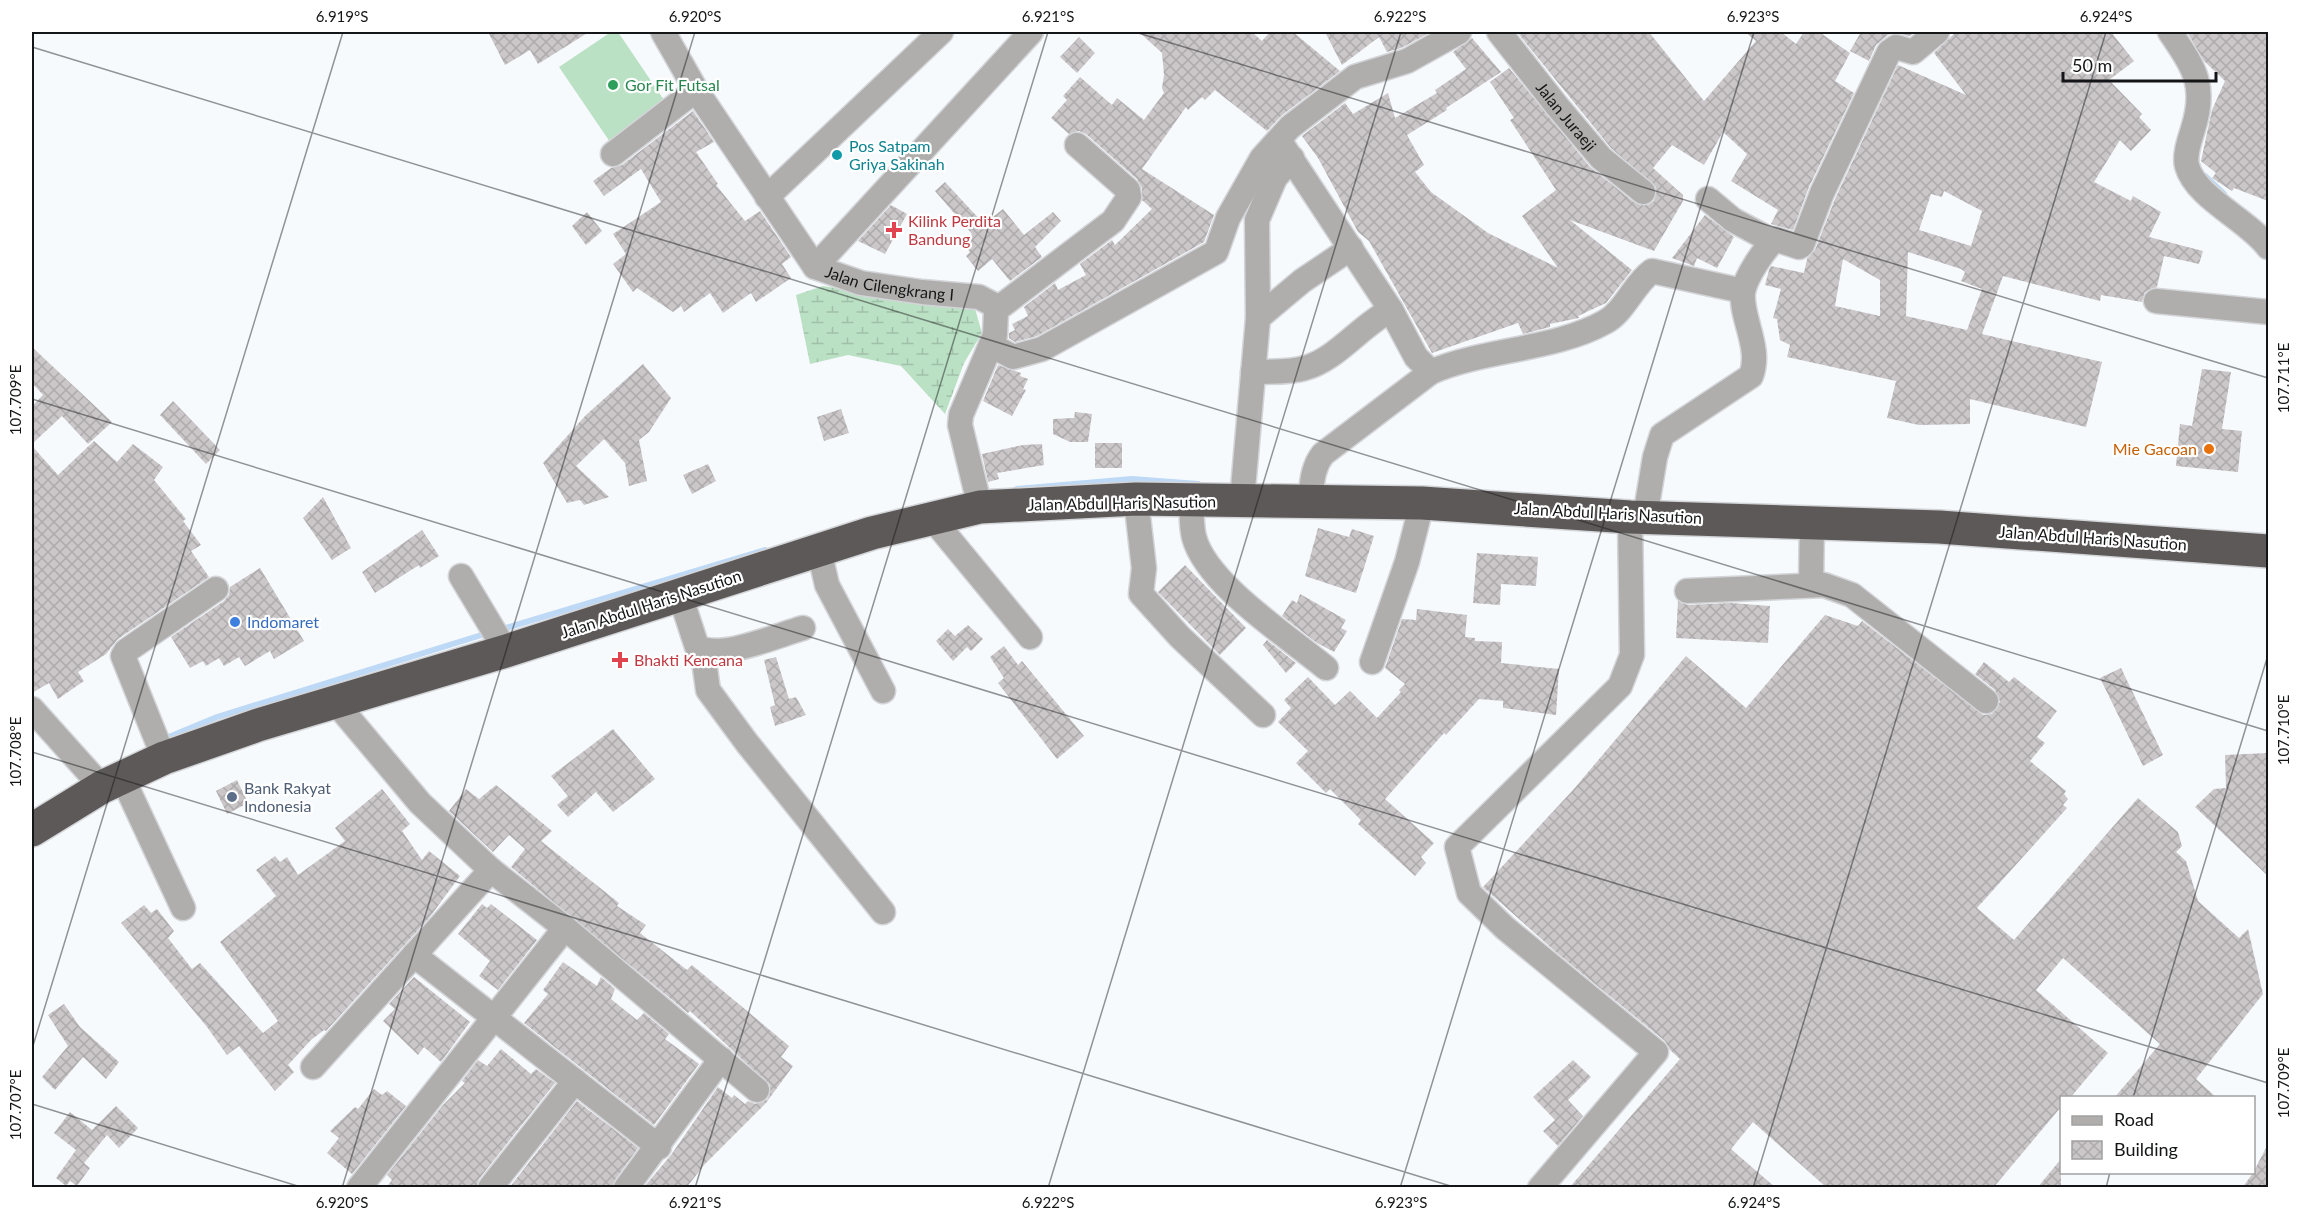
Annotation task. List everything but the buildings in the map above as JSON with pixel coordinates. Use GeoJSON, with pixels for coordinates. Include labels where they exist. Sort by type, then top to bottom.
{"type":"FeatureCollection","features":[{"type":"Feature","properties":{"kind":"highway","name":"Jalan Abdul Haris Nasution"},"geometry":{"type":"LineString","coordinates":[[32,831],[96,792],[164,758],[258,725],[506,651],[819,550],[931,517],[981,507],[1136,499],[1422,503],[1638,517],[1939,527],[2268,550]]}},
{"type":"Feature","properties":{"kind":"street"},"geometry":{"type":"LineString","coordinates":[[815,267],[1031,32]]}},
{"type":"Feature","properties":{"kind":"street"},"geometry":{"type":"LineString","coordinates":[[991,345],[1013,357],[1042,349],[1216,252],[1234,208],[1262,158],[1285,148],[1355,77],[1407,61],[1459,32]]}},
{"type":"Feature","properties":{"kind":"street","name":"Jalan Juraeji"},"geometry":{"type":"LineString","coordinates":[[1498,32],[1601,158],[1643,192]]}},
{"type":"Feature","properties":{"kind":"street"},"geometry":{"type":"LineString","coordinates":[[1540,1188],[1656,1052],[1505,928],[1468,893],[1457,847],[1620,686],[1632,655],[1638,517],[1662,435],[1751,376],[1753,345],[1743,291],[1772,241],[1779,239],[1799,247],[1802,245],[1822,193],[1888,52],[1896,47],[1913,52],[1937,32]]}},
{"type":"Feature","properties":{"kind":"street"},"geometry":{"type":"LineString","coordinates":[[2170,32],[2191,64],[2198,84],[2200,108],[2190,140],[2187,165],[2197,184],[2268,247]]}},
{"type":"Feature","properties":{"kind":"street","name":"Jalan Cilengkrang I"},"geometry":{"type":"LineString","coordinates":[[667,33],[696,90],[815,267],[861,283],[979,297],[994,305],[996,310]]}},
{"type":"Feature","properties":{"kind":"street"},"geometry":{"type":"LineString","coordinates":[[767,197],[932,35]]}},
{"type":"Feature","properties":{"kind":"street"},"geometry":{"type":"LineString","coordinates":[[614,154],[696,90]]}},
{"type":"Feature","properties":{"kind":"street"},"geometry":{"type":"LineString","coordinates":[[981,507],[960,425],[961,416],[991,345],[996,328],[996,310],[1113,220],[1129,197],[1128,190],[1077,145]]}},
{"type":"Feature","properties":{"kind":"street"},"geometry":{"type":"LineString","coordinates":[[1285,148],[1391,310],[1416,357],[1431,372]]}},
{"type":"Feature","properties":{"kind":"street"},"geometry":{"type":"LineString","coordinates":[[1242,500],[1258,318],[1257,220],[1285,148]]}},
{"type":"Feature","properties":{"kind":"street"},"geometry":{"type":"LineString","coordinates":[[1708,199],[1733,220],[1772,241]]}},
{"type":"Feature","properties":{"kind":"street"},"geometry":{"type":"LineString","coordinates":[[1258,318],[1302,281],[1351,248]]}},
{"type":"Feature","properties":{"kind":"street"},"geometry":{"type":"LineString","coordinates":[[1310,501],[1316,462],[1323,454],[1431,372],[1450,364],[1547,341],[1597,326],[1618,312],[1636,286],[1652,272],[1660,271],[1743,291]]}},
{"type":"Feature","properties":{"kind":"street"},"geometry":{"type":"LineString","coordinates":[[2156,301],[2268,312]]}},
{"type":"Feature","properties":{"kind":"street"},"geometry":{"type":"LineString","coordinates":[[1253,372],[1306,368],[1326,359],[1372,319],[1391,310]]}},
{"type":"Feature","properties":{"kind":"street"},"geometry":{"type":"LineString","coordinates":[[1136,499],[1144,568],[1141,594],[1180,637],[1263,715]]}},
{"type":"Feature","properties":{"kind":"street"},"geometry":{"type":"LineString","coordinates":[[1191,500],[1194,537],[1207,564],[1253,609],[1326,668]]}},
{"type":"Feature","properties":{"kind":"street"},"geometry":{"type":"LineString","coordinates":[[1372,662],[1407,562],[1422,503]]}},
{"type":"Feature","properties":{"kind":"street"},"geometry":{"type":"LineString","coordinates":[[931,517],[1030,638]]}},
{"type":"Feature","properties":{"kind":"street"},"geometry":{"type":"LineString","coordinates":[[1810,585],[1812,522]]}},
{"type":"Feature","properties":{"kind":"street"},"geometry":{"type":"LineString","coordinates":[[819,550],[827,585],[883,691]]}},
{"type":"Feature","properties":{"kind":"street"},"geometry":{"type":"LineString","coordinates":[[461,576],[506,651]]}},
{"type":"Feature","properties":{"kind":"street"},"geometry":{"type":"LineString","coordinates":[[1687,591],[1824,585],[1852,595],[1986,700]]}},
{"type":"Feature","properties":{"kind":"street"},"geometry":{"type":"LineString","coordinates":[[164,758],[123,656],[126,651],[216,589]]}},
{"type":"Feature","properties":{"kind":"street"},"geometry":{"type":"LineString","coordinates":[[680,595],[697,647],[707,652],[726,651],[802,628]]}},
{"type":"Feature","properties":{"kind":"street"},"geometry":{"type":"LineString","coordinates":[[707,652],[705,668],[708,690],[747,743],[884,912]]}},
{"type":"Feature","properties":{"kind":"street"},"geometry":{"type":"LineString","coordinates":[[336,703],[420,803],[491,870],[565,928],[757,1090]]}},
{"type":"Feature","properties":{"kind":"street"},"geometry":{"type":"LineString","coordinates":[[32,709],[183,908]]}},
{"type":"Feature","properties":{"kind":"street"},"geometry":{"type":"LineString","coordinates":[[313,1067],[491,870]]}},
{"type":"Feature","properties":{"kind":"street"},"geometry":{"type":"LineString","coordinates":[[359,1188],[565,928]]}},
{"type":"Feature","properties":{"kind":"street"},"geometry":{"type":"LineString","coordinates":[[414,955],[659,1147]]}},
{"type":"Feature","properties":{"kind":"street"},"geometry":{"type":"LineString","coordinates":[[626,1188],[659,1147],[722,1059]]}},
{"type":"Feature","properties":{"kind":"street"},"geometry":{"type":"LineString","coordinates":[[490,1188],[575,1081]]}},
{"type":"Feature","properties":{"kind":"green space","name":"Gor Fit Futsal"},"geometry":{"type":"Polygon","coordinates":[[[611,32],[618,32],[666,103],[610,142],[559,67],[611,32]]]}},
{"type":"Feature","properties":{"kind":"green space"},"geometry":{"type":"Polygon","coordinates":[[[823,286],[895,298],[974,305],[982,333],[964,363],[945,414],[901,366],[848,355],[810,364],[796,295],[823,286]]]}},
{"type":"Feature","properties":{"kind":"waterway"},"geometry":{"type":"LineString","coordinates":[[2205,176],[2224,194]]}},
{"type":"Feature","properties":{"kind":"waterway"},"geometry":{"type":"LineString","coordinates":[[1017,489],[1132,479],[1198,484]]}},
{"type":"Feature","properties":{"kind":"waterway"},"geometry":{"type":"LineString","coordinates":[[499,630],[765,550]]}},
{"type":"Feature","properties":{"kind":"waterway"},"geometry":{"type":"LineString","coordinates":[[164,739],[217,717],[488,633]]}},
{"type":"Feature","properties":{"kind":"place","name":"Gor Fit Futsal"},"geometry":{"type":"Point","coordinates":[613,85]}},
{"type":"Feature","properties":{"kind":"place","name":"Pos Satpam Griya Sakinah"},"geometry":{"type":"Point","coordinates":[837,155]}},
{"type":"Feature","properties":{"kind":"place","name":"Kilink Perdita Bandung"},"geometry":{"type":"Point","coordinates":[894,230]}},
{"type":"Feature","properties":{"kind":"place","name":"Mie Gacoan"},"geometry":{"type":"Point","coordinates":[2209,449]}},
{"type":"Feature","properties":{"kind":"place","name":"Indomaret"},"geometry":{"type":"Point","coordinates":[235,622]}},
{"type":"Feature","properties":{"kind":"place","name":"Bhakti Kencana"},"geometry":{"type":"Point","coordinates":[620,660]}},
{"type":"Feature","properties":{"kind":"place","name":"Bank Rakyat Indonesia"},"geometry":{"type":"Point","coordinates":[232,797]}}]}
